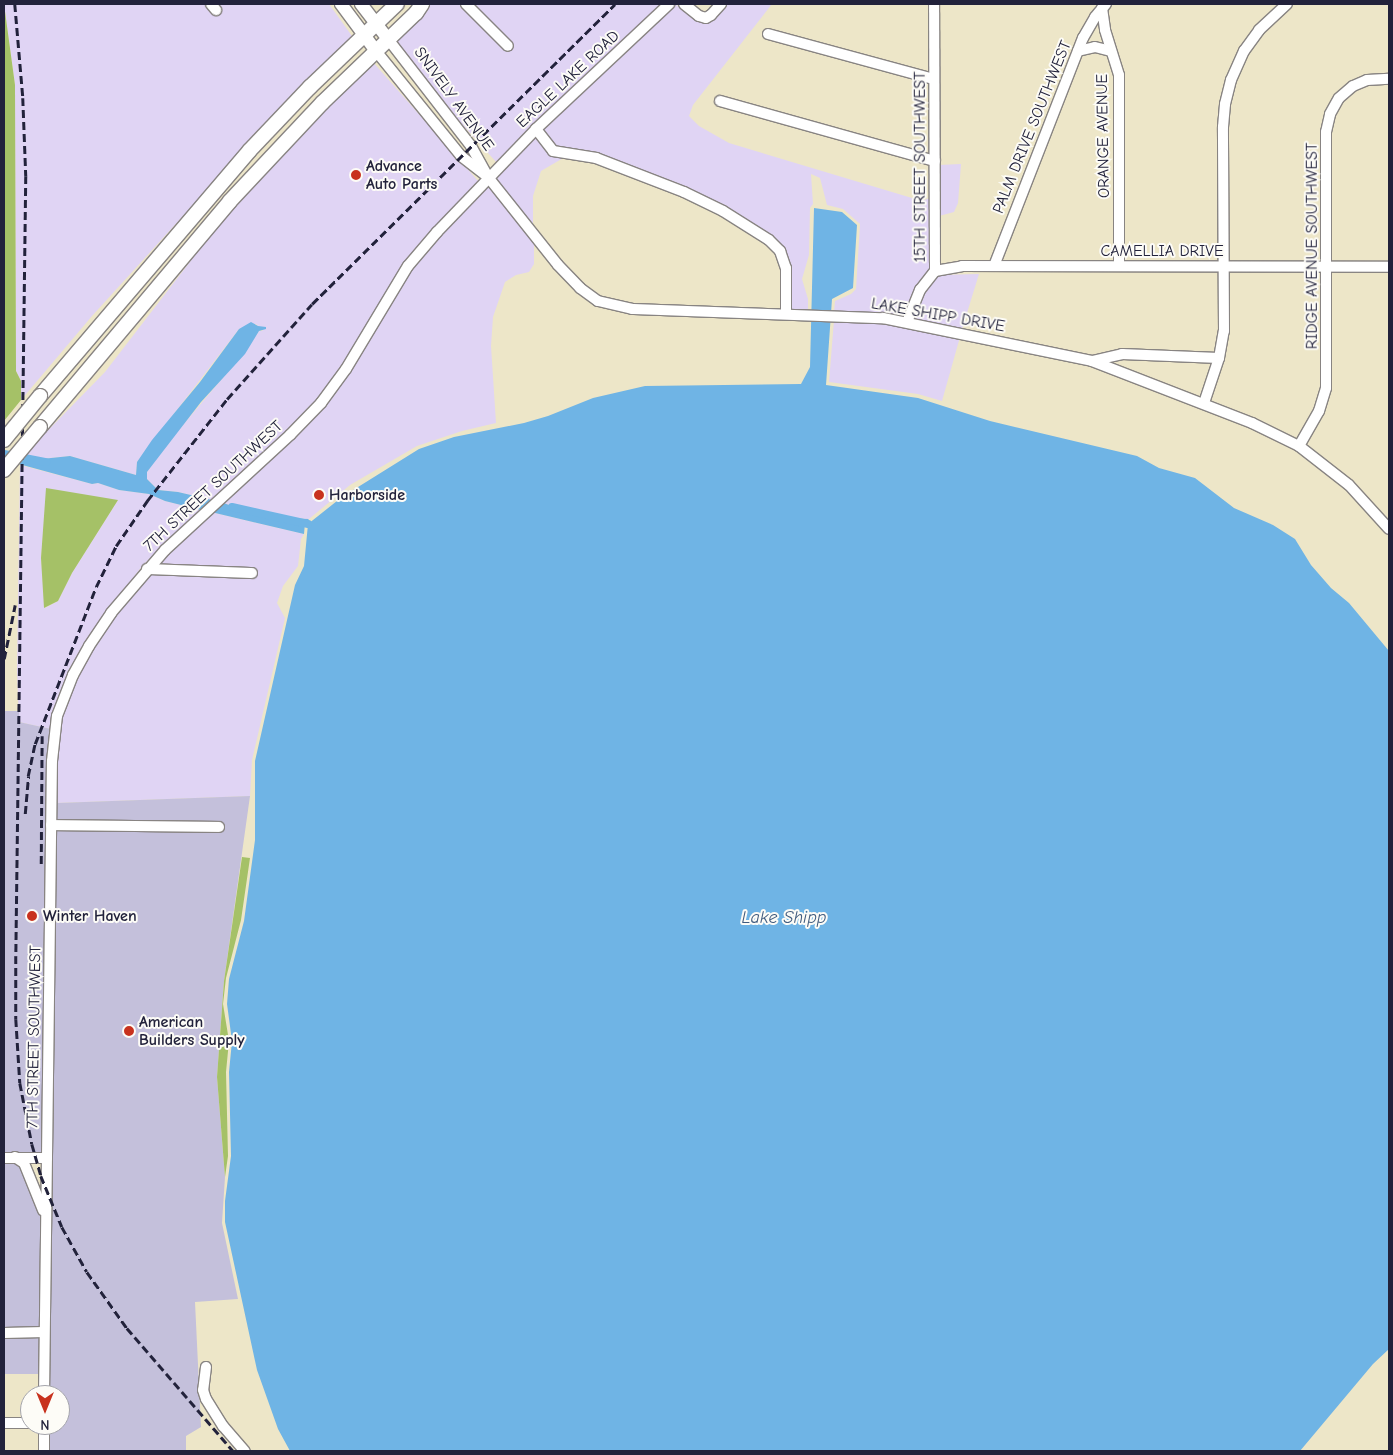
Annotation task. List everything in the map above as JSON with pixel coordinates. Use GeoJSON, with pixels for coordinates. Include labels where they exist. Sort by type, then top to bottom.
{"type":"FeatureCollection","features":[{"type":"Feature","properties":{"kind":"highway"},"geometry":{"type":"LineString","coordinates":[[4,440],[244,157],[397,4]]}},
{"type":"Feature","properties":{"kind":"highway"},"geometry":{"type":"LineString","coordinates":[[4,470],[230,201],[318,108],[416,13],[422,4]]}},
{"type":"Feature","properties":{"kind":"main road","name":"SNIVELY AVENUE"},"geometry":{"type":"LineString","coordinates":[[341,4],[376,51]]}},
{"type":"Feature","properties":{"kind":"main road","name":"SNIVELY AVENUE"},"geometry":{"type":"LineString","coordinates":[[361,4],[388,39]]}},
{"type":"Feature","properties":{"kind":"street"},"geometry":{"type":"LineString","coordinates":[[466,4],[508,46]]}},
{"type":"Feature","properties":{"kind":"street","name":"EAGLE LAKE ROAD"},"geometry":{"type":"LineString","coordinates":[[488,177],[669,4]]}},
{"type":"Feature","properties":{"kind":"street"},"geometry":{"type":"LineString","coordinates":[[684,4],[699,16],[706,18],[721,4]]}},
{"type":"Feature","properties":{"kind":"street","name":"15TH STREET SOUTHWEST"},"geometry":{"type":"LineString","coordinates":[[907,322],[917,296],[935,271],[934,4]]}},
{"type":"Feature","properties":{"kind":"street"},"geometry":{"type":"LineString","coordinates":[[1204,404],[1219,358],[1224,331],[1223,127],[1227,92],[1237,64],[1248,46],[1266,23],[1287,4]]}},
{"type":"Feature","properties":{"kind":"street","name":"ORANGE AVENUE"},"geometry":{"type":"LineString","coordinates":[[1104,6],[1105,30],[1119,75],[1119,266]]}},
{"type":"Feature","properties":{"kind":"street","name":"PALM DRIVE SOUTHWEST"},"geometry":{"type":"LineString","coordinates":[[994,266],[1078,51],[1089,26],[1104,6]]}},
{"type":"Feature","properties":{"kind":"street"},"geometry":{"type":"LineString","coordinates":[[768,34],[934,79]]}},
{"type":"Feature","properties":{"kind":"street","name":"SNIVELY AVENUE"},"geometry":{"type":"LineString","coordinates":[[388,39],[471,146],[488,177]]}},
{"type":"Feature","properties":{"kind":"street"},"geometry":{"type":"LineString","coordinates":[[1078,51],[1094,47],[1111,51]]}},
{"type":"Feature","properties":{"kind":"street","name":"SNIVELY AVENUE"},"geometry":{"type":"LineString","coordinates":[[376,51],[461,156],[488,177]]}},
{"type":"Feature","properties":{"kind":"street","name":"RIDGE AVENUE SOUTHWEST"},"geometry":{"type":"LineString","coordinates":[[1299,446],[1319,410],[1326,388],[1326,132],[1330,114],[1339,98],[1353,86],[1367,80],[1389,79]]}},
{"type":"Feature","properties":{"kind":"street"},"geometry":{"type":"LineString","coordinates":[[720,101],[935,160]]}},
{"type":"Feature","properties":{"kind":"street"},"geometry":{"type":"LineString","coordinates":[[536,130],[553,151],[596,158],[684,192],[723,211],[769,240],[780,251],[786,268],[790,314]]}},
{"type":"Feature","properties":{"kind":"street","name":"LAKE SHIPP DRIVE"},"geometry":{"type":"LineString","coordinates":[[488,177],[564,272],[598,301],[632,310],[842,316],[907,322],[1092,361],[1275,433],[1299,446],[1336,473],[1385,517],[1389,529]]}},
{"type":"Feature","properties":{"kind":"street","name":"7TH STREET SOUTHWEST"},"geometry":{"type":"LineString","coordinates":[[44,1385],[53,744],[57,716],[65,693],[89,646],[111,613],[147,569],[193,522],[290,435],[321,403],[346,368],[408,266],[488,177]]}},
{"type":"Feature","properties":{"kind":"street","name":"CAMELLIA DRIVE"},"geometry":{"type":"LineString","coordinates":[[935,271],[962,266],[1389,267]]}},
{"type":"Feature","properties":{"kind":"street"},"geometry":{"type":"LineString","coordinates":[[1092,361],[1122,354],[1219,358]]}},
{"type":"Feature","properties":{"kind":"street"},"geometry":{"type":"LineString","coordinates":[[147,569],[252,573]]}},
{"type":"Feature","properties":{"kind":"street"},"geometry":{"type":"LineString","coordinates":[[51,824],[220,827]]}},
{"type":"Feature","properties":{"kind":"street"},"geometry":{"type":"LineString","coordinates":[[4,1158],[47,1158]]}},
{"type":"Feature","properties":{"kind":"street"},"geometry":{"type":"LineString","coordinates":[[15,1158],[24,1163],[45,1215]]}},
{"type":"Feature","properties":{"kind":"street"},"geometry":{"type":"LineString","coordinates":[[4,1333],[44,1332]]}},
{"type":"Feature","properties":{"kind":"street"},"geometry":{"type":"LineString","coordinates":[[206,1367],[204,1390],[206,1399],[224,1426],[245,1451]]}},
{"type":"Feature","properties":{"kind":"street"},"geometry":{"type":"LineString","coordinates":[[4,1423],[20,1423]]}},
{"type":"Feature","properties":{"kind":"street"},"geometry":{"type":"LineString","coordinates":[[44,1435],[44,1451]]}},
{"type":"Feature","properties":{"kind":"shaded area"},"geometry":{"type":"Polygon","coordinates":[[[4,4],[206,4],[216,15],[221,10],[216,4],[329,4],[352,36],[294,94],[92,316],[21,400],[21,381],[16,371],[15,85],[4,4]]]}},
{"type":"Feature","properties":{"kind":"shaded area"},"geometry":{"type":"Polygon","coordinates":[[[430,4],[460,4],[509,52],[513,45],[472,4],[663,4],[497,163],[443,103],[394,39],[430,4]]]}},
{"type":"Feature","properties":{"kind":"shaded area"},"geometry":{"type":"Polygon","coordinates":[[[675,4],[697,20],[714,18],[726,4],[772,4],[693,105],[689,116],[699,126],[729,143],[922,201],[932,197],[931,270],[904,317],[834,312],[835,301],[851,294],[856,289],[860,224],[843,209],[827,205],[820,178],[811,174],[813,204],[810,208],[809,255],[802,279],[808,299],[808,311],[790,310],[790,267],[753,224],[597,154],[555,147],[542,130],[675,4]]]}},
{"type":"Feature","properties":{"kind":"shaded area"},"geometry":{"type":"Polygon","coordinates":[[[372,61],[479,182],[434,229],[318,400],[212,500],[178,492],[158,490],[147,479],[147,472],[166,445],[232,367],[259,331],[263,331],[256,324],[239,329],[137,462],[136,475],[70,456],[32,460],[21,458],[105,372],[243,193],[372,61]]]}},
{"type":"Feature","properties":{"kind":"shaded area"},"geometry":{"type":"Polygon","coordinates":[[[536,136],[565,157],[541,171],[533,196],[533,227],[494,178],[536,136]]]}},
{"type":"Feature","properties":{"kind":"shaded area"},"geometry":{"type":"Polygon","coordinates":[[[961,164],[958,203],[954,212],[939,216],[939,165],[961,164]]]}},
{"type":"Feature","properties":{"kind":"shaded area"},"geometry":{"type":"Polygon","coordinates":[[[488,183],[534,241],[534,264],[529,272],[516,275],[505,282],[493,317],[491,346],[496,423],[462,431],[417,446],[350,485],[309,519],[281,518],[245,511],[221,502],[292,438],[411,268],[488,183]]]}},
{"type":"Feature","properties":{"kind":"shaded area"},"geometry":{"type":"Polygon","coordinates":[[[979,274],[962,329],[912,319],[920,298],[937,275],[979,274]]]}},
{"type":"Feature","properties":{"kind":"shaded area"},"geometry":{"type":"Polygon","coordinates":[[[834,320],[882,323],[960,337],[942,401],[918,394],[829,382],[834,320]]]}},
{"type":"Feature","properties":{"kind":"shaded area"},"geometry":{"type":"Polygon","coordinates":[[[20,465],[92,484],[98,483],[119,490],[149,494],[165,501],[201,510],[143,565],[117,599],[51,729],[19,722],[17,671],[20,465]],[[118,500],[45,514],[41,558],[45,608],[58,601],[72,573],[118,500]]]}},
{"type":"Feature","properties":{"kind":"shaded area"},"geometry":{"type":"Polygon","coordinates":[[[211,512],[304,534],[301,539],[298,566],[283,586],[277,603],[285,618],[252,760],[250,796],[56,803],[59,730],[69,694],[92,648],[114,616],[148,574],[256,577],[256,569],[156,566],[211,512]]]}},
{"type":"Feature","properties":{"kind":"shaded area"},"geometry":{"type":"Polygon","coordinates":[[[4,711],[19,711],[19,722],[51,729],[43,1153],[4,1153],[4,711]]]}},
{"type":"Feature","properties":{"kind":"shaded area"},"geometry":{"type":"Polygon","coordinates":[[[59,730],[57,803],[250,796],[224,981],[217,1077],[225,1177],[222,1223],[238,1299],[195,1302],[201,1427],[186,1436],[186,1451],[48,1451],[48,1435],[70,1435],[70,1385],[48,1385],[55,829],[223,832],[223,823],[55,820],[59,730]]]}},
{"type":"Feature","properties":{"kind":"shaded area"},"geometry":{"type":"Polygon","coordinates":[[[4,1162],[14,1162],[21,1166],[42,1216],[40,1328],[4,1328],[4,1162]]]}},
{"type":"Feature","properties":{"kind":"shaded area"},"geometry":{"type":"Polygon","coordinates":[[[40,1336],[40,1385],[38,1385],[38,1374],[4,1374],[4,1337],[40,1336]]]}},
{"type":"Feature","properties":{"kind":"green space"},"geometry":{"type":"Polygon","coordinates":[[[4,4],[15,85],[16,371],[21,381],[21,400],[4,421],[4,4]]]}},
{"type":"Feature","properties":{"kind":"green space"},"geometry":{"type":"Polygon","coordinates":[[[46,488],[118,500],[72,573],[58,601],[44,608],[41,558],[46,488]]]}},
{"type":"Feature","properties":{"kind":"green space"},"geometry":{"type":"Polygon","coordinates":[[[242,857],[250,858],[241,920],[226,978],[223,1004],[229,1041],[226,1072],[228,1156],[225,1177],[217,1077],[224,981],[242,857]]]}},
{"type":"Feature","properties":{"kind":"water","name":"Lake Shipp"},"geometry":{"type":"Polygon","coordinates":[[[814,208],[842,212],[857,225],[853,288],[832,299],[826,385],[918,398],[990,421],[1137,456],[1159,468],[1195,478],[1234,508],[1273,525],[1295,539],[1311,565],[1331,588],[1349,603],[1389,651],[1389,1349],[1373,1364],[1300,1451],[290,1451],[278,1429],[257,1370],[225,1222],[225,1201],[231,1156],[229,1072],[232,1041],[227,1004],[229,979],[244,921],[255,840],[255,761],[295,585],[304,566],[308,524],[342,497],[419,449],[454,437],[524,423],[548,416],[593,398],[645,386],[801,384],[810,367],[814,208]]]}},
{"type":"Feature","properties":{"kind":"water"},"geometry":{"type":"Polygon","coordinates":[[[251,322],[258,326],[266,327],[266,329],[259,331],[245,354],[201,402],[147,472],[147,479],[158,490],[178,492],[212,500],[201,510],[165,501],[149,494],[119,490],[98,483],[92,484],[15,463],[20,457],[32,460],[70,456],[136,475],[137,462],[152,440],[200,382],[239,329],[251,322]]]}},
{"type":"Feature","properties":{"kind":"water"},"geometry":{"type":"Polygon","coordinates":[[[221,502],[245,511],[281,518],[309,519],[305,523],[304,534],[211,512],[221,502]]]}},
{"type":"Feature","properties":{"kind":"waterway"},"geometry":{"type":"LineString","coordinates":[[4,454],[46,462]]}},
{"type":"Feature","properties":{"kind":"waterway"},"geometry":{"type":"LineString","coordinates":[[232,507],[308,524]]}},
{"type":"Feature","properties":{"kind":"railway"},"geometry":{"type":"LineString","coordinates":[[15,4],[23,98],[26,176],[16,956],[16,1019],[20,1083],[32,1144],[41,1176],[62,1227],[87,1272],[127,1328],[233,1451]]}},
{"type":"Feature","properties":{"kind":"railway"},"geometry":{"type":"LineString","coordinates":[[25,814],[28,776],[35,744],[96,587],[116,546],[147,501],[227,399],[312,304],[615,4]]}},
{"type":"Feature","properties":{"kind":"railway"},"geometry":{"type":"LineString","coordinates":[[4,659],[15,605]]}},
{"type":"Feature","properties":{"kind":"railway"},"geometry":{"type":"LineString","coordinates":[[41,864],[42,736]]}},
{"type":"Feature","properties":{"kind":"place","name":"Advance Auto Parts"},"geometry":{"type":"Point","coordinates":[356,175]}},
{"type":"Feature","properties":{"kind":"place","name":"Harborside"},"geometry":{"type":"Point","coordinates":[319,495]}},
{"type":"Feature","properties":{"kind":"place","name":"Winter Haven"},"geometry":{"type":"Point","coordinates":[32,916]}},
{"type":"Feature","properties":{"kind":"place","name":"American Builders Supply"},"geometry":{"type":"Point","coordinates":[129,1031]}}]}
